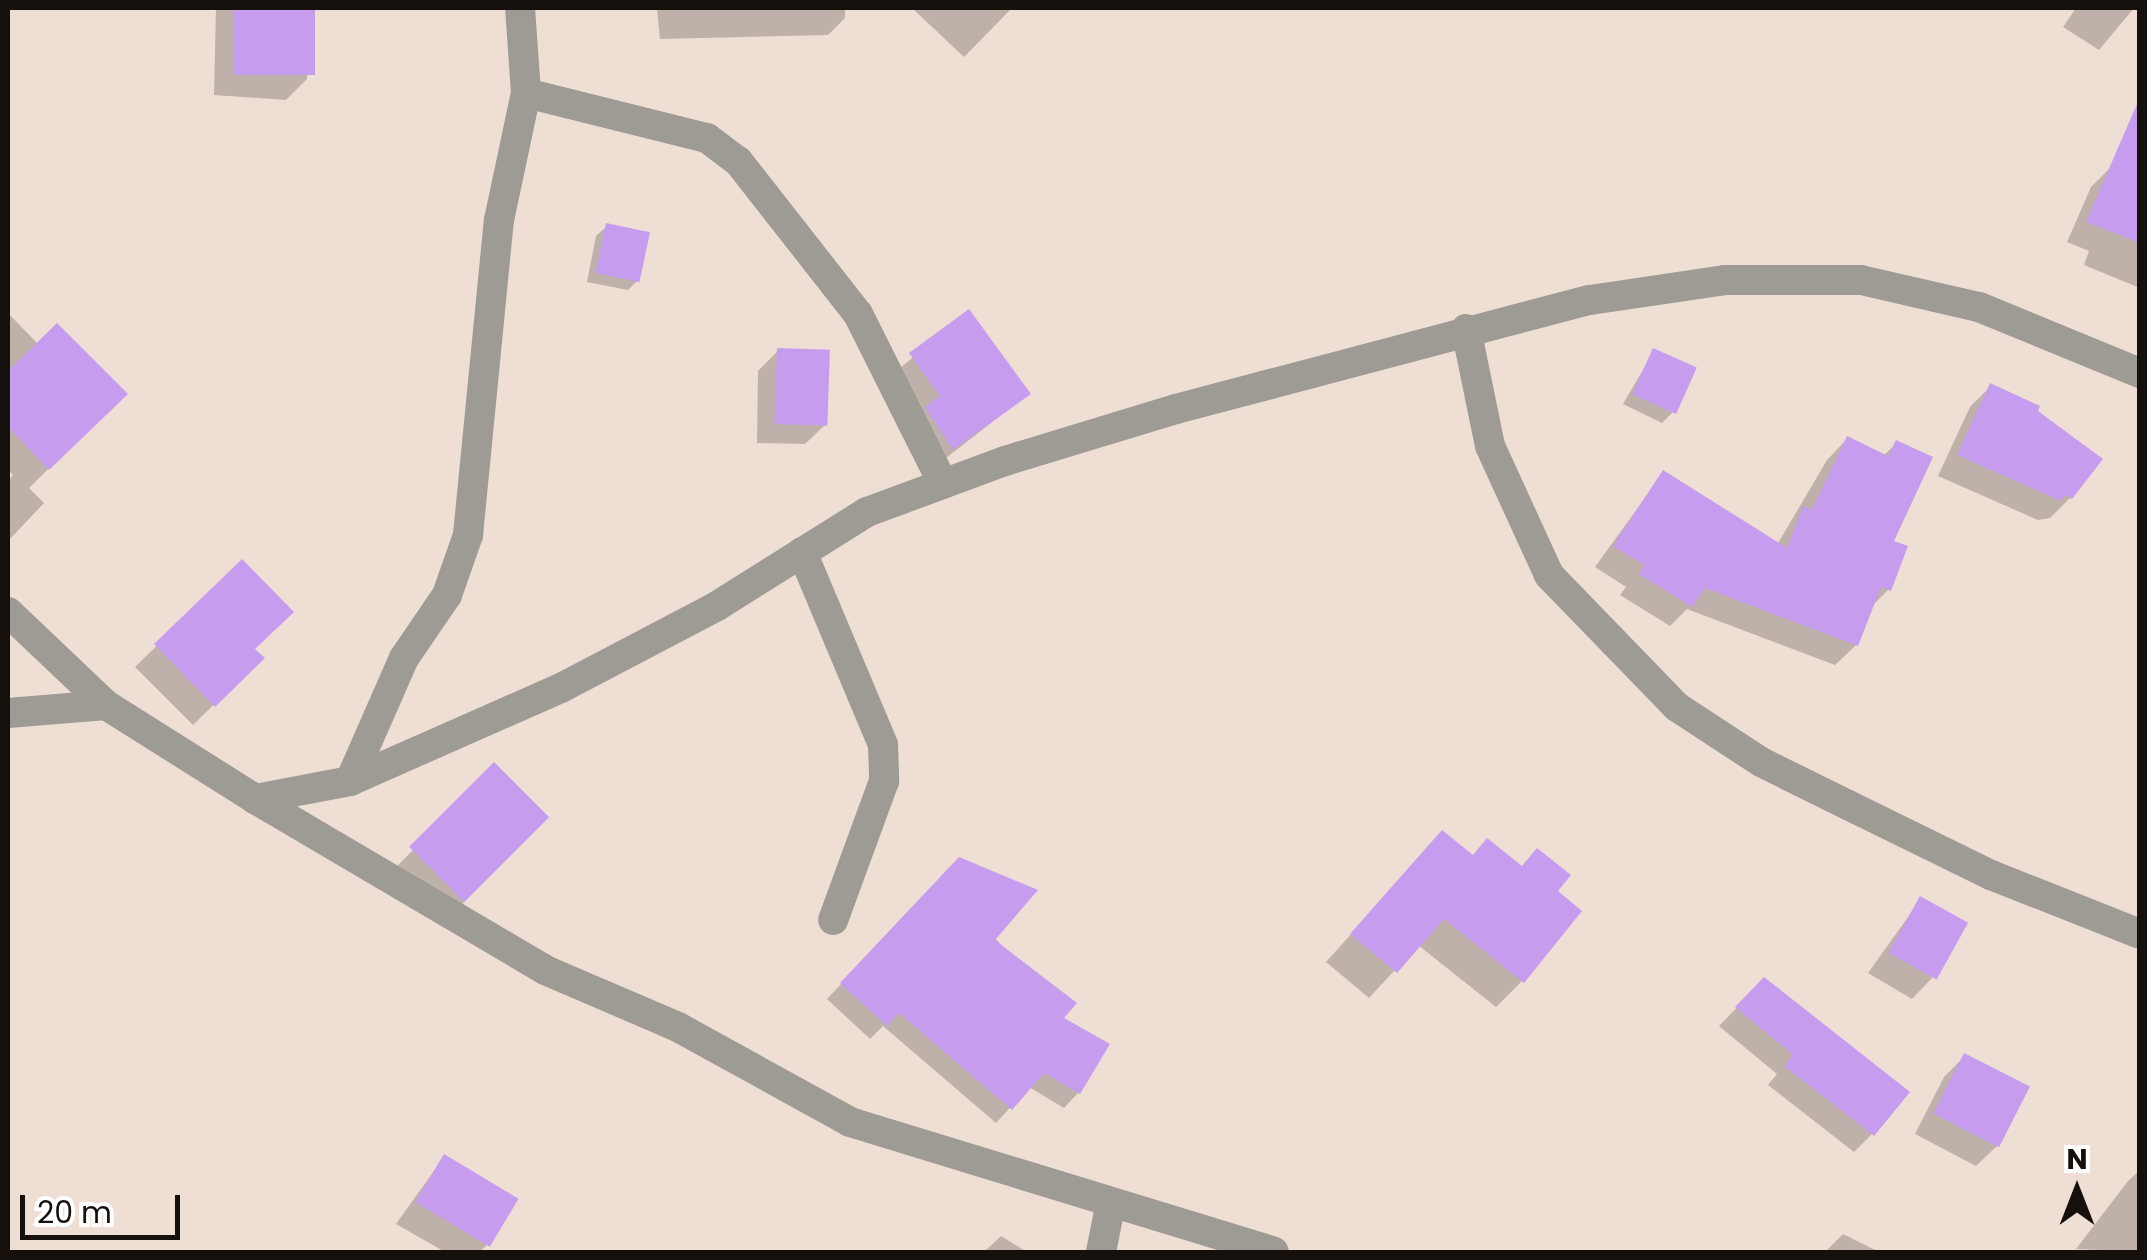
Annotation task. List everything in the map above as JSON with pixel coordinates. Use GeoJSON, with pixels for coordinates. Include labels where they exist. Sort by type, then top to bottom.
{"type":"FeatureCollection","features":[{"type":"Feature","properties":{"kind":"street"},"geometry":{"type":"LineString","coordinates":[[350,780],[404,658],[447,595],[468,535],[499,220],[526,93],[520,8]]}},
{"type":"Feature","properties":{"kind":"street"},"geometry":{"type":"LineString","coordinates":[[526,93],[708,138],[738,161],[858,314],[942,484]]}},
{"type":"Feature","properties":{"kind":"street"},"geometry":{"type":"LineString","coordinates":[[255,799],[350,780],[561,688],[717,606],[866,512],[1176,409],[1466,329],[1590,300],[1725,280],[1861,280],[1980,307],[2140,373]]}},
{"type":"Feature","properties":{"kind":"street"},"geometry":{"type":"LineString","coordinates":[[1466,329],[1490,446],[1549,575],[1677,707],[1761,762],[1955,858],[2140,934]]}},
{"type":"Feature","properties":{"kind":"street"},"geometry":{"type":"LineString","coordinates":[[802,552],[883,744],[884,782],[833,920]]}},
{"type":"Feature","properties":{"kind":"street"},"geometry":{"type":"LineString","coordinates":[[8,612],[106,705],[255,799],[545,970],[678,1027],[850,1122],[1110,1207],[1162,1215],[1274,1252]]}},
{"type":"Feature","properties":{"kind":"street"},"geometry":{"type":"LineString","coordinates":[[8,713],[106,705]]}},
{"type":"Feature","properties":{"kind":"street"},"geometry":{"type":"LineString","coordinates":[[1101,1252],[1110,1207]]}},
{"type":"Feature","properties":{"kind":"building"},"geometry":{"type":"Polygon","coordinates":[[[234,8],[315,8],[315,75],[234,75],[234,8]]]}},
{"type":"Feature","properties":{"kind":"building"},"geometry":{"type":"Polygon","coordinates":[[[2140,97],[2140,243],[2086,222],[2140,97]]]}},
{"type":"Feature","properties":{"kind":"building"},"geometry":{"type":"Polygon","coordinates":[[[606,223],[650,232],[639,282],[595,273],[606,223]]]}},
{"type":"Feature","properties":{"kind":"building"},"geometry":{"type":"Polygon","coordinates":[[[969,309],[1031,394],[953,450],[925,407],[940,396],[909,353],[969,309]]]}},
{"type":"Feature","properties":{"kind":"building"},"geometry":{"type":"Polygon","coordinates":[[[57,323],[128,394],[49,470],[8,427],[8,371],[57,323]]]}},
{"type":"Feature","properties":{"kind":"building"},"geometry":{"type":"Polygon","coordinates":[[[777,348],[830,350],[827,426],[774,424],[777,348]]]}},
{"type":"Feature","properties":{"kind":"building"},"geometry":{"type":"Polygon","coordinates":[[[1653,348],[1697,368],[1676,414],[1632,395],[1653,348]]]}},
{"type":"Feature","properties":{"kind":"building"},"geometry":{"type":"Polygon","coordinates":[[[1990,383],[2040,406],[2038,411],[2103,459],[2072,499],[2065,495],[2061,501],[1957,455],[1990,383]]]}},
{"type":"Feature","properties":{"kind":"building"},"geometry":{"type":"Polygon","coordinates":[[[1847,436],[1888,456],[1896,440],[1933,457],[1894,541],[1908,546],[1891,591],[1881,587],[1858,646],[1705,588],[1692,607],[1639,574],[1644,565],[1613,546],[1663,470],[1787,548],[1803,506],[1812,510],[1847,436]]]}},
{"type":"Feature","properties":{"kind":"building"},"geometry":{"type":"Polygon","coordinates":[[[242,559],[294,612],[255,649],[265,658],[215,707],[154,644],[242,559]]]}},
{"type":"Feature","properties":{"kind":"building"},"geometry":{"type":"Polygon","coordinates":[[[494,762],[549,817],[464,902],[409,847],[494,762]]]}},
{"type":"Feature","properties":{"kind":"building"},"geometry":{"type":"Polygon","coordinates":[[[1442,830],[1473,855],[1487,838],[1522,866],[1537,848],[1571,875],[1558,891],[1582,911],[1524,983],[1444,919],[1397,973],[1350,934],[1442,830]]]}},
{"type":"Feature","properties":{"kind":"building"},"geometry":{"type":"Polygon","coordinates":[[[959,857],[1038,890],[995,940],[1077,1003],[1064,1018],[1110,1044],[1080,1094],[1044,1073],[1012,1110],[899,1013],[887,1026],[840,983],[959,857]]]}},
{"type":"Feature","properties":{"kind":"building"},"geometry":{"type":"Polygon","coordinates":[[[1920,896],[1968,923],[1937,980],[1888,953],[1920,896]]]}},
{"type":"Feature","properties":{"kind":"building"},"geometry":{"type":"Polygon","coordinates":[[[1764,977],[1910,1092],[1874,1136],[1784,1066],[1793,1055],[1735,1007],[1764,977]]]}},
{"type":"Feature","properties":{"kind":"building"},"geometry":{"type":"Polygon","coordinates":[[[1964,1053],[2030,1087],[1999,1147],[1933,1114],[1964,1053]]]}},
{"type":"Feature","properties":{"kind":"building"},"geometry":{"type":"Polygon","coordinates":[[[444,1154],[519,1199],[490,1247],[415,1202],[444,1154]]]}}]}
